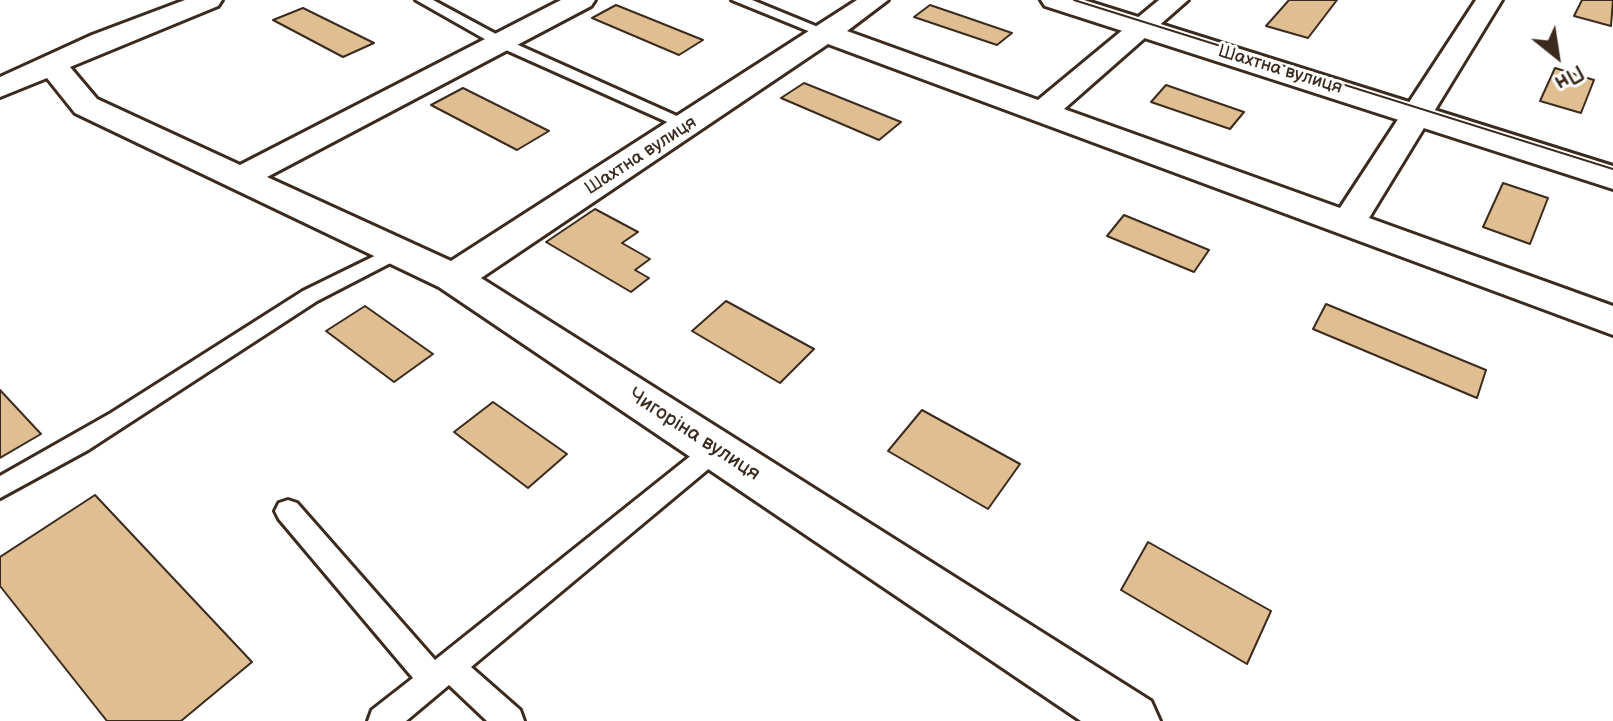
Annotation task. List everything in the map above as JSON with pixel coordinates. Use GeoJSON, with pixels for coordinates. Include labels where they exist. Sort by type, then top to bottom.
{"type":"FeatureCollection","features":[{"type":"Feature","properties":{"kind":"main road","name":"Шахтна вулиця"},"geometry":{"type":"LineString","coordinates":[[1055,0],[1160,14]]}},
{"type":"Feature","properties":{"kind":"main road","name":"Шахтна вулиця"},"geometry":{"type":"LineString","coordinates":[[1112,0],[1423,104],[1613,178]]}},
{"type":"Feature","properties":{"kind":"main road","name":"Шахтна вулиця"},"geometry":{"type":"LineString","coordinates":[[1423,104],[1613,152]]}},
{"type":"Feature","properties":{"kind":"street"},"geometry":{"type":"LineString","coordinates":[[0,88],[102,41],[209,0]]}},
{"type":"Feature","properties":{"kind":"street"},"geometry":{"type":"LineString","coordinates":[[240,178],[582,0]]}},
{"type":"Feature","properties":{"kind":"street","name":"Шахтна вулиця"},"geometry":{"type":"LineString","coordinates":[[453,278],[828,34],[875,0]]}},
{"type":"Feature","properties":{"kind":"street"},"geometry":{"type":"LineString","coordinates":[[1348,224],[1489,0]]}},
{"type":"Feature","properties":{"kind":"street"},"geometry":{"type":"LineString","coordinates":[[1042,112],[1160,14]]}},
{"type":"Feature","properties":{"kind":"street"},"geometry":{"type":"LineString","coordinates":[[828,34],[1613,321]]}},
{"type":"Feature","properties":{"kind":"street","name":"Чигоріна вулиця"},"geometry":{"type":"LineString","coordinates":[[53,66],[86,106],[453,278],[1131,721]]}},
{"type":"Feature","properties":{"kind":"lane"},"geometry":{"type":"LineString","coordinates":[[423,0],[502,43],[689,125]]}},
{"type":"Feature","properties":{"kind":"lane"},"geometry":{"type":"LineString","coordinates":[[739,0],[828,34]]}},
{"type":"Feature","properties":{"kind":"lane"},"geometry":{"type":"LineString","coordinates":[[0,488],[36,470],[168,389],[312,295],[397,251]]}},
{"type":"Feature","properties":{"kind":"lane"},"geometry":{"type":"LineString","coordinates":[[383,721],[716,449]]}},
{"type":"Feature","properties":{"kind":"lane"},"geometry":{"type":"LineString","coordinates":[[288,511],[441,673],[509,721]]}},
{"type":"Feature","properties":{"kind":"building"},"geometry":{"type":"Polygon","coordinates":[[[1289,0],[1337,0],[1308,38],[1266,26],[1289,0]]]}},
{"type":"Feature","properties":{"kind":"building"},"geometry":{"type":"Polygon","coordinates":[[[1582,0],[1613,0],[1611,26],[1574,16],[1582,0]]]}},
{"type":"Feature","properties":{"kind":"building"},"geometry":{"type":"Polygon","coordinates":[[[616,5],[703,40],[679,55],[592,18],[616,5]]]}},
{"type":"Feature","properties":{"kind":"building"},"geometry":{"type":"Polygon","coordinates":[[[930,5],[1012,33],[997,45],[914,17],[930,5]]]}},
{"type":"Feature","properties":{"kind":"building"},"geometry":{"type":"Polygon","coordinates":[[[303,8],[374,43],[343,57],[273,20],[303,8]]]}},
{"type":"Feature","properties":{"kind":"building"},"geometry":{"type":"Polygon","coordinates":[[[1555,68],[1594,80],[1581,113],[1540,101],[1555,68]]]}},
{"type":"Feature","properties":{"kind":"building"},"geometry":{"type":"Polygon","coordinates":[[[804,83],[901,122],[879,140],[781,98],[804,83]]]}},
{"type":"Feature","properties":{"kind":"building"},"geometry":{"type":"Polygon","coordinates":[[[1166,85],[1244,112],[1230,129],[1151,102],[1166,85]]]}},
{"type":"Feature","properties":{"kind":"building"},"geometry":{"type":"Polygon","coordinates":[[[463,88],[549,131],[517,150],[431,105],[463,88]]]}},
{"type":"Feature","properties":{"kind":"building"},"geometry":{"type":"Polygon","coordinates":[[[1503,183],[1548,198],[1530,244],[1483,227],[1503,183]]]}},
{"type":"Feature","properties":{"kind":"building"},"geometry":{"type":"Polygon","coordinates":[[[595,209],[638,232],[622,243],[650,259],[635,270],[649,278],[631,292],[546,242],[595,209]]]}},
{"type":"Feature","properties":{"kind":"building"},"geometry":{"type":"Polygon","coordinates":[[[1124,215],[1209,250],[1194,272],[1107,236],[1124,215]]]}},
{"type":"Feature","properties":{"kind":"building"},"geometry":{"type":"Polygon","coordinates":[[[726,301],[814,349],[780,383],[692,331],[726,301]]]}},
{"type":"Feature","properties":{"kind":"building"},"geometry":{"type":"Polygon","coordinates":[[[1326,304],[1486,370],[1477,398],[1313,329],[1326,304]]]}},
{"type":"Feature","properties":{"kind":"building"},"geometry":{"type":"Polygon","coordinates":[[[365,306],[433,354],[394,382],[326,331],[365,306]]]}},
{"type":"Feature","properties":{"kind":"building"},"geometry":{"type":"Polygon","coordinates":[[[0,390],[41,434],[0,458],[0,390]]]}},
{"type":"Feature","properties":{"kind":"building"},"geometry":{"type":"Polygon","coordinates":[[[493,402],[567,454],[528,488],[454,432],[493,402]]]}},
{"type":"Feature","properties":{"kind":"building"},"geometry":{"type":"Polygon","coordinates":[[[922,410],[1020,464],[988,509],[888,451],[922,410]]]}},
{"type":"Feature","properties":{"kind":"building"},"geometry":{"type":"Polygon","coordinates":[[[95,495],[252,662],[181,721],[107,721],[0,586],[0,557],[95,495]]]}},
{"type":"Feature","properties":{"kind":"building"},"geometry":{"type":"Polygon","coordinates":[[[1148,542],[1271,611],[1247,664],[1121,590],[1148,542]]]}},
{"type":"Feature","properties":{"kind":"tram line"},"geometry":{"type":"LineString","coordinates":[[1074,0],[1613,169]]}}]}
